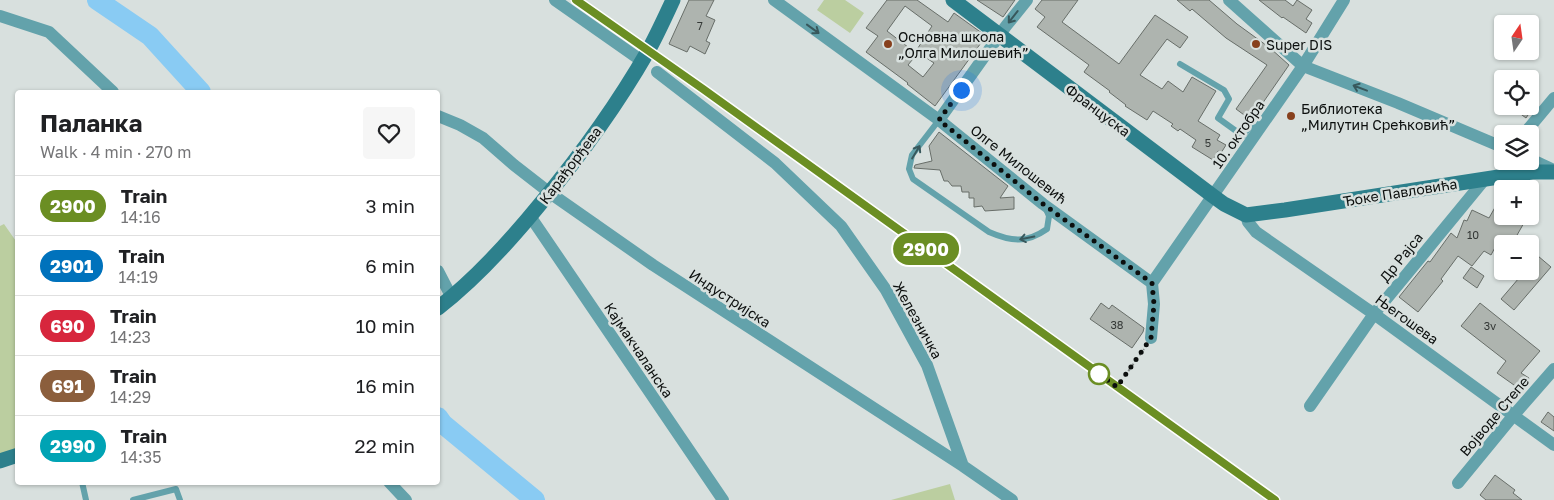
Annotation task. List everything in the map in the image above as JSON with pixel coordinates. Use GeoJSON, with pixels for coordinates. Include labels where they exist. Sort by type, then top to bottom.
{"type":"FeatureCollection","features":[{"type":"Feature","properties":{"kind":"main road","name":"Карађорђева"},"geometry":{"type":"LineString","coordinates":[[440,307],[452,298],[496,254],[550,193],[607,116],[642,61],[656,36],[672,0]]}},
{"type":"Feature","properties":{"kind":"main road","name":"Француска"},"geometry":{"type":"LineString","coordinates":[[953,0],[1213,196],[1246,215]]}},
{"type":"Feature","properties":{"kind":"main road","name":"Ђоке Павловића"},"geometry":{"type":"LineString","coordinates":[[1246,215],[1532,172],[1554,171]]}},
{"type":"Feature","properties":{"kind":"main road"},"geometry":{"type":"LineString","coordinates":[[0,461],[15,456]]}},
{"type":"Feature","properties":{"kind":"street"},"geometry":{"type":"LineString","coordinates":[[555,0],[642,61]]}},
{"type":"Feature","properties":{"kind":"street","name":"Олге Милошевић"},"geometry":{"type":"LineString","coordinates":[[774,0],[939,120],[1043,204],[1152,283]]}},
{"type":"Feature","properties":{"kind":"street"},"geometry":{"type":"LineString","coordinates":[[939,120],[1027,0]]}},
{"type":"Feature","properties":{"kind":"street"},"geometry":{"type":"LineString","coordinates":[[1229,0],[1303,66],[1398,102],[1494,144]]}},
{"type":"Feature","properties":{"kind":"street","name":"10. октобра"},"geometry":{"type":"LineString","coordinates":[[1152,283],[1303,66],[1344,0]]}},
{"type":"Feature","properties":{"kind":"street"},"geometry":{"type":"LineString","coordinates":[[0,16],[49,32],[111,90]]}},
{"type":"Feature","properties":{"kind":"street","name":"Железничка"},"geometry":{"type":"LineString","coordinates":[[657,72],[775,162],[840,226],[886,290],[927,365],[963,466]]}},
{"type":"Feature","properties":{"kind":"street"},"geometry":{"type":"LineString","coordinates":[[1532,125],[1554,98]]}},
{"type":"Feature","properties":{"kind":"street","name":"Индустријска"},"geometry":{"type":"LineString","coordinates":[[440,117],[483,138],[550,193],[661,270],[963,466],[1012,500]]}},
{"type":"Feature","properties":{"kind":"street"},"geometry":{"type":"LineString","coordinates":[[1539,164],[1554,171]]}},
{"type":"Feature","properties":{"kind":"street"},"geometry":{"type":"LineString","coordinates":[[1505,176],[1507,170]]}},
{"type":"Feature","properties":{"kind":"street","name":"Др Рајса"},"geometry":{"type":"LineString","coordinates":[[1310,406],[1374,314],[1485,179]]}},
{"type":"Feature","properties":{"kind":"street","name":"Његошева"},"geometry":{"type":"LineString","coordinates":[[1246,215],[1248,222],[1256,232],[1374,314],[1554,444]]}},
{"type":"Feature","properties":{"kind":"street","name":"Кајмакчаланска"},"geometry":{"type":"LineString","coordinates":[[530,216],[723,500]]}},
{"type":"Feature","properties":{"kind":"street"},"geometry":{"type":"LineString","coordinates":[[440,275],[452,298]]}},
{"type":"Feature","properties":{"kind":"street"},"geometry":{"type":"LineString","coordinates":[[1151,338],[1154,304],[1152,283]]}},
{"type":"Feature","properties":{"kind":"street","name":"Војводе Степе"},"geometry":{"type":"LineString","coordinates":[[1458,483],[1554,369]]}},
{"type":"Feature","properties":{"kind":"street"},"geometry":{"type":"LineString","coordinates":[[393,485],[406,500]]}},
{"type":"Feature","properties":{"kind":"lane"},"geometry":{"type":"LineString","coordinates":[[1180,64],[1224,90],[1229,99],[1218,118],[1243,136],[1250,125],[1258,131]]}},
{"type":"Feature","properties":{"kind":"lane"},"geometry":{"type":"LineString","coordinates":[[939,120],[912,155],[909,169],[913,180],[989,232],[1003,238],[1020,240],[1036,236],[1047,229],[1049,216],[1043,204]]}},
{"type":"Feature","properties":{"kind":"lane"},"geometry":{"type":"LineString","coordinates":[[83,485],[86,500]]}},
{"type":"Feature","properties":{"kind":"lane"},"geometry":{"type":"LineString","coordinates":[[133,500],[176,489],[180,500]]}},
{"type":"Feature","properties":{"kind":"path"},"geometry":{"type":"LineString","coordinates":[[1117,387],[1151,338]]}},
{"type":"Feature","properties":{"kind":"green space"},"geometry":{"type":"Polygon","coordinates":[[[824,0],[845,0],[864,13],[850,33],[817,10],[824,0]]]}},
{"type":"Feature","properties":{"kind":"green space"},"geometry":{"type":"Polygon","coordinates":[[[4,224],[15,240],[15,449],[0,454],[0,226],[4,224]]]}},
{"type":"Feature","properties":{"kind":"green space"},"geometry":{"type":"Polygon","coordinates":[[[950,484],[955,500],[891,500],[950,484]]]}},
{"type":"Feature","properties":{"kind":"building"},"geometry":{"type":"Polygon","coordinates":[[[689,0],[714,0],[706,16],[715,20],[706,41],[710,43],[705,54],[690,46],[687,52],[669,44],[689,0]]]}},
{"type":"Feature","properties":{"kind":"building"},"geometry":{"type":"Polygon","coordinates":[[[887,0],[917,0],[948,22],[954,13],[986,36],[935,106],[866,52],[878,36],[866,28],[887,0]],[[905,6],[887,31],[917,54],[908,65],[923,77],[934,63],[916,51],[932,26],[905,6]]]}},
{"type":"Feature","properties":{"kind":"building"},"geometry":{"type":"Polygon","coordinates":[[[977,0],[1015,0],[1003,17],[977,0]]]}},
{"type":"Feature","properties":{"kind":"building"},"geometry":{"type":"Polygon","coordinates":[[[1042,0],[1078,0],[1062,22],[1119,64],[1155,15],[1188,37],[1180,48],[1167,39],[1140,75],[1162,89],[1168,81],[1183,92],[1192,77],[1216,91],[1198,121],[1220,135],[1217,140],[1226,145],[1221,153],[1218,151],[1213,160],[1192,147],[1196,140],[1180,129],[1178,131],[1171,126],[1173,124],[1153,111],[1147,120],[1125,106],[1110,91],[1084,72],[1089,65],[1037,27],[1045,17],[1035,9],[1042,0]]]}},
{"type":"Feature","properties":{"kind":"building"},"geometry":{"type":"Polygon","coordinates":[[[1177,0],[1209,0],[1289,65],[1251,120],[1236,109],[1267,65],[1226,38],[1192,9],[1190,11],[1177,0]]]}},
{"type":"Feature","properties":{"kind":"building"},"geometry":{"type":"Polygon","coordinates":[[[1259,0],[1285,0],[1293,6],[1297,0],[1312,10],[1306,19],[1312,23],[1306,33],[1282,18],[1259,0]]]}},
{"type":"Feature","properties":{"kind":"building"},"geometry":{"type":"Polygon","coordinates":[[[939,132],[1008,186],[1000,198],[1014,197],[1014,209],[985,211],[982,206],[974,207],[974,198],[969,198],[969,192],[962,192],[961,186],[952,186],[948,181],[944,181],[940,170],[914,168],[915,165],[932,161],[929,146],[939,132]]]}},
{"type":"Feature","properties":{"kind":"building"},"geometry":{"type":"Polygon","coordinates":[[[1494,209],[1494,225],[1523,225],[1517,235],[1494,235],[1494,249],[1491,255],[1484,251],[1472,266],[1458,256],[1441,279],[1443,281],[1418,312],[1399,297],[1428,261],[1430,262],[1451,233],[1457,238],[1464,220],[1467,221],[1472,210],[1489,218],[1494,209]]]}},
{"type":"Feature","properties":{"kind":"building"},"geometry":{"type":"Polygon","coordinates":[[[1539,257],[1551,267],[1514,310],[1501,299],[1517,280],[1539,280],[1539,257]]]}},
{"type":"Feature","properties":{"kind":"building"},"geometry":{"type":"Polygon","coordinates":[[[1471,267],[1484,276],[1477,288],[1463,278],[1471,267]]]}},
{"type":"Feature","properties":{"kind":"building"},"geometry":{"type":"Polygon","coordinates":[[[1101,303],[1109,309],[1112,305],[1144,328],[1132,348],[1090,319],[1101,303]]]}},
{"type":"Feature","properties":{"kind":"building"},"geometry":{"type":"Polygon","coordinates":[[[1480,303],[1540,351],[1521,373],[1529,378],[1521,390],[1497,373],[1506,361],[1461,326],[1480,303]]]}},
{"type":"Feature","properties":{"kind":"building"},"geometry":{"type":"Polygon","coordinates":[[[1548,412],[1554,417],[1554,431],[1541,422],[1548,412]]]}},
{"type":"Feature","properties":{"kind":"building"},"geometry":{"type":"Polygon","coordinates":[[[1495,475],[1515,490],[1513,493],[1522,500],[1486,500],[1480,495],[1495,475]]]}},
{"type":"Feature","properties":{"kind":"waterway"},"geometry":{"type":"LineString","coordinates":[[97,0],[150,36],[199,90]]}},
{"type":"Feature","properties":{"kind":"waterway"},"geometry":{"type":"LineString","coordinates":[[105,5],[109,0]]}},
{"type":"Feature","properties":{"kind":"waterway"},"geometry":{"type":"LineString","coordinates":[[440,420],[535,500]]}},
{"type":"Feature","properties":{"kind":"railway"},"geometry":{"type":"LineString","coordinates":[[576,0],[1275,500]]}},
{"type":"Feature","properties":{"kind":"train","name":"2900"},"geometry":{"type":"LineString","coordinates":[[576,0],[1275,500]]}},
{"type":"Feature","properties":{"kind":"place","name":"Основна школа „Олга Милошевић”"},"geometry":{"type":"Point","coordinates":[888,44]}},
{"type":"Feature","properties":{"kind":"place","name":"Super DIS"},"geometry":{"type":"Point","coordinates":[1256,44]}},
{"type":"Feature","properties":{"kind":"place","name":"Библиотека „Милутин Срећковић”"},"geometry":{"type":"Point","coordinates":[1291,116]}},
{"type":"Feature","properties":{"kind":"route"},"geometry":{"type":"LineString","coordinates":[[961,90],[939,120],[1043,204],[1152,283],[1154,304],[1151,338],[1117,387],[1099,374]]}}]}
